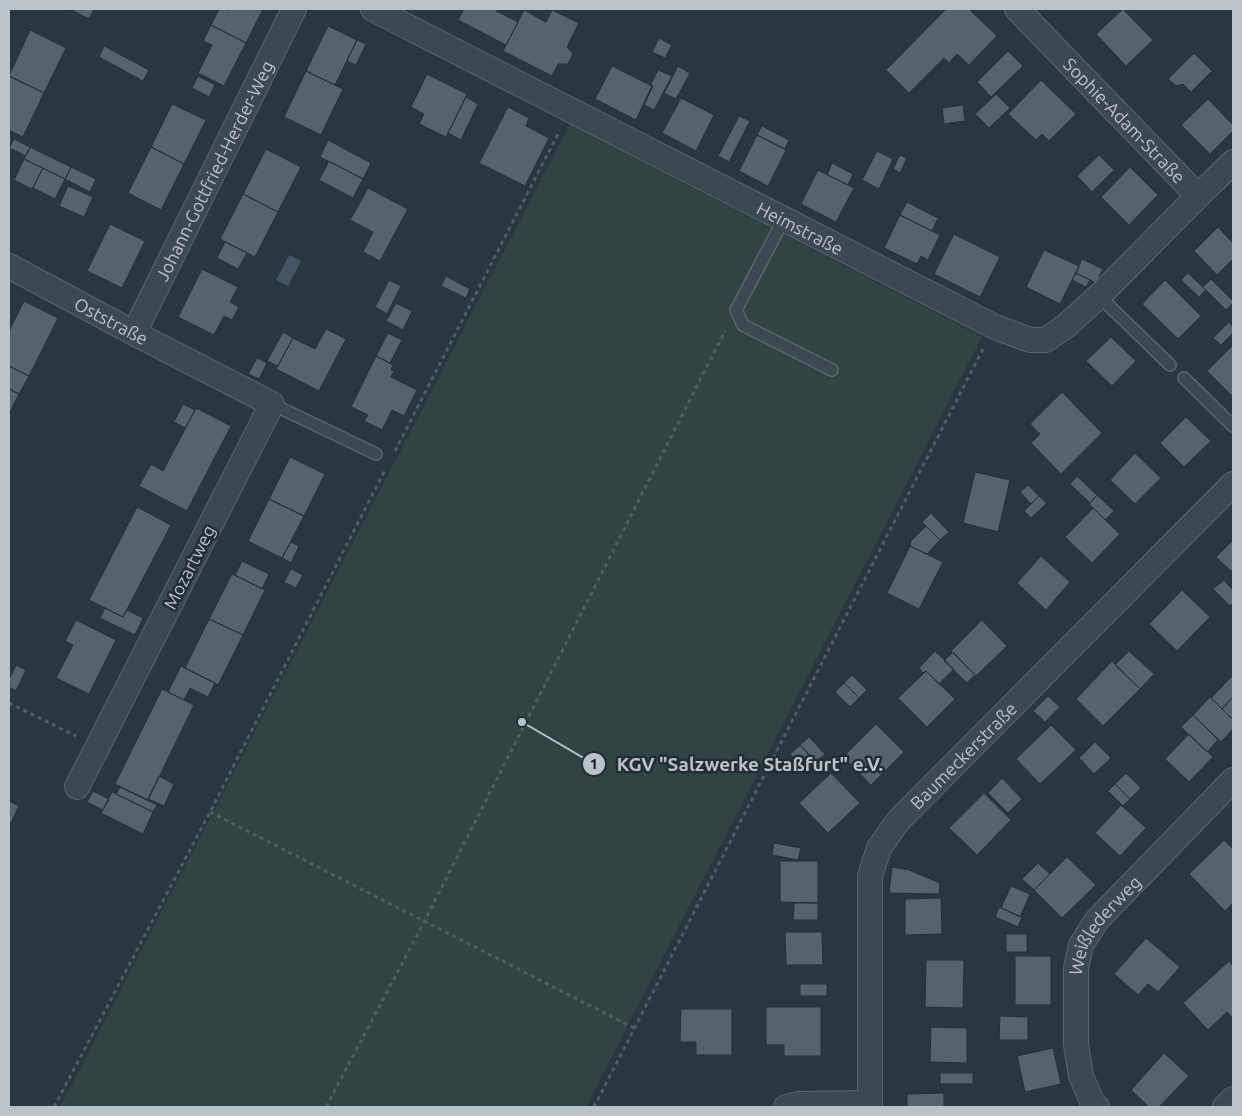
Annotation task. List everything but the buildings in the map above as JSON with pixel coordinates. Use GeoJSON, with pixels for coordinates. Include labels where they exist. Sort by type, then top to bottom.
{"type":"FeatureCollection","features":[{"type":"Feature","properties":{"kind":"street","name":"Johann-Gottfried-Herder-Weg"},"geometry":{"type":"LineString","coordinates":[[134,333],[294,9]]}},
{"type":"Feature","properties":{"kind":"street","name":"Heimstraße"},"geometry":{"type":"LineString","coordinates":[[373,9],[783,221],[995,327],[1030,340],[1046,340],[1100,296],[1198,196]]}},
{"type":"Feature","properties":{"kind":"street","name":"Sophie-Adam-Straße"},"geometry":{"type":"LineString","coordinates":[[1017,9],[1198,196],[1233,162]]}},
{"type":"Feature","properties":{"kind":"street","name":"Oststraße"},"geometry":{"type":"LineString","coordinates":[[10,269],[272,404]]}},
{"type":"Feature","properties":{"kind":"street","name":"Mozartweg"},"geometry":{"type":"LineString","coordinates":[[77,787],[272,404]]}},
{"type":"Feature","properties":{"kind":"street","name":"Baumeckerstraße"},"geometry":{"type":"LineString","coordinates":[[786,1107],[798,1104],[870,1105],[870,876],[879,848],[898,821],[1233,484]]}},
{"type":"Feature","properties":{"kind":"street","name":"Weißlederweg"},"geometry":{"type":"LineString","coordinates":[[1097,1107],[1081,1076],[1076,1044],[1076,968],[1081,945],[1097,920],[1233,780]]}},
{"type":"Feature","properties":{"kind":"street"},"geometry":{"type":"LineString","coordinates":[[1225,1107],[1233,1099]]}},
{"type":"Feature","properties":{"kind":"lane"},"geometry":{"type":"LineString","coordinates":[[783,221],[736,310],[743,325],[832,370]]}},
{"type":"Feature","properties":{"kind":"lane"},"geometry":{"type":"LineString","coordinates":[[1100,296],[1170,365]]}},
{"type":"Feature","properties":{"kind":"lane"},"geometry":{"type":"LineString","coordinates":[[1184,378],[1233,426]]}},
{"type":"Feature","properties":{"kind":"lane"},"geometry":{"type":"LineString","coordinates":[[272,404],[376,454]]}},
{"type":"Feature","properties":{"kind":"path"},"geometry":{"type":"LineString","coordinates":[[395,452],[571,110]]}},
{"type":"Feature","properties":{"kind":"path"},"geometry":{"type":"LineString","coordinates":[[326,1107],[424,922],[736,310]]}},
{"type":"Feature","properties":{"kind":"path"},"geometry":{"type":"LineString","coordinates":[[594,1107],[995,327]]}},
{"type":"Feature","properties":{"kind":"path"},"geometry":{"type":"LineString","coordinates":[[54,1107],[210,812],[386,469]]}},
{"type":"Feature","properties":{"kind":"path"},"geometry":{"type":"LineString","coordinates":[[9,703],[98,746]]}},
{"type":"Feature","properties":{"kind":"path"},"geometry":{"type":"LineString","coordinates":[[210,812],[634,1028]]}},
{"type":"Feature","properties":{"kind":"green space"},"geometry":{"type":"Polygon","coordinates":[[[570,124],[982,337],[586,1107],[60,1107],[570,124]]]}},
{"type":"Feature","properties":{"kind":"water"},"geometry":{"type":"Polygon","coordinates":[[[289,255],[301,261],[288,286],[276,280],[289,255]]]}},
{"type":"Feature","properties":{"kind":"place","name":"KGV \"Salzwerke Staßfurt\" e.V."},"geometry":{"type":"Point","coordinates":[522,722]}}]}
